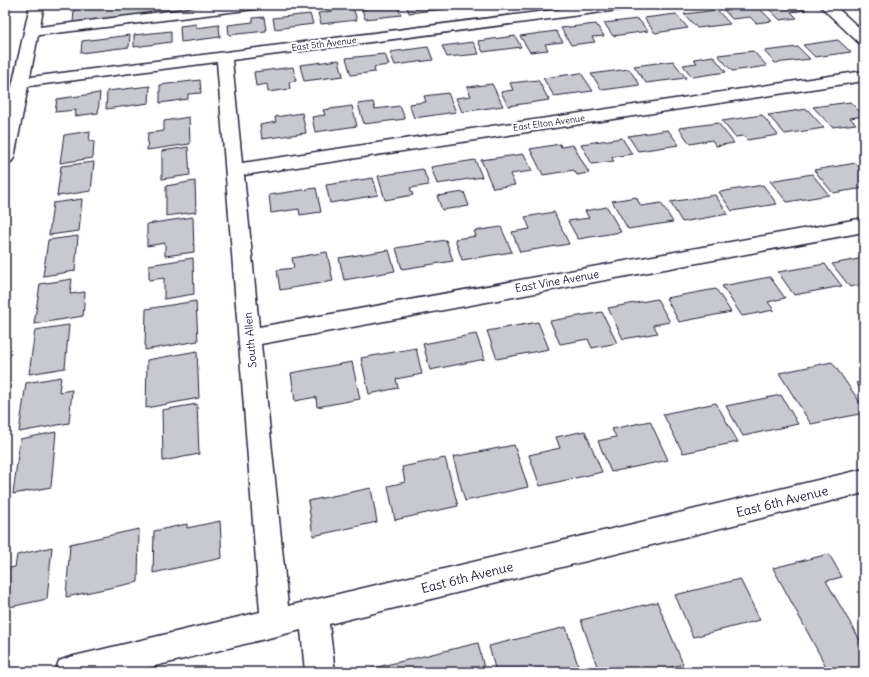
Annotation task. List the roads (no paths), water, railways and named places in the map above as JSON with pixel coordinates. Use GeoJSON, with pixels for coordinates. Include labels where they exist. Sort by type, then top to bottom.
{"type":"FeatureCollection","features":[{"type":"Feature","properties":{"kind":"street"},"geometry":{"type":"LineString","coordinates":[[5,158],[7,140],[37,5]]}},
{"type":"Feature","properties":{"kind":"street"},"geometry":{"type":"LineString","coordinates":[[31,32],[255,5]]}},
{"type":"Feature","properties":{"kind":"street","name":"East 5th Avenue"},"geometry":{"type":"LineString","coordinates":[[21,82],[224,57],[570,8],[626,5]]}},
{"type":"Feature","properties":{"kind":"street"},"geometry":{"type":"LineString","coordinates":[[826,5],[864,40]]}},
{"type":"Feature","properties":{"kind":"street","name":"South Allen"},"geometry":{"type":"LineString","coordinates":[[224,57],[275,623]]}},
{"type":"Feature","properties":{"kind":"street","name":"East Elton Avenue"},"geometry":{"type":"LineString","coordinates":[[235,170],[864,76]]}},
{"type":"Feature","properties":{"kind":"street","name":"East Vine Avenue"},"geometry":{"type":"LineString","coordinates":[[250,338],[864,225]]}},
{"type":"Feature","properties":{"kind":"street","name":"East 6th Avenue"},"geometry":{"type":"LineString","coordinates":[[70,672],[864,481]]}},
{"type":"Feature","properties":{"kind":"street"},"geometry":{"type":"LineString","coordinates":[[314,613],[320,672]]}}]}
